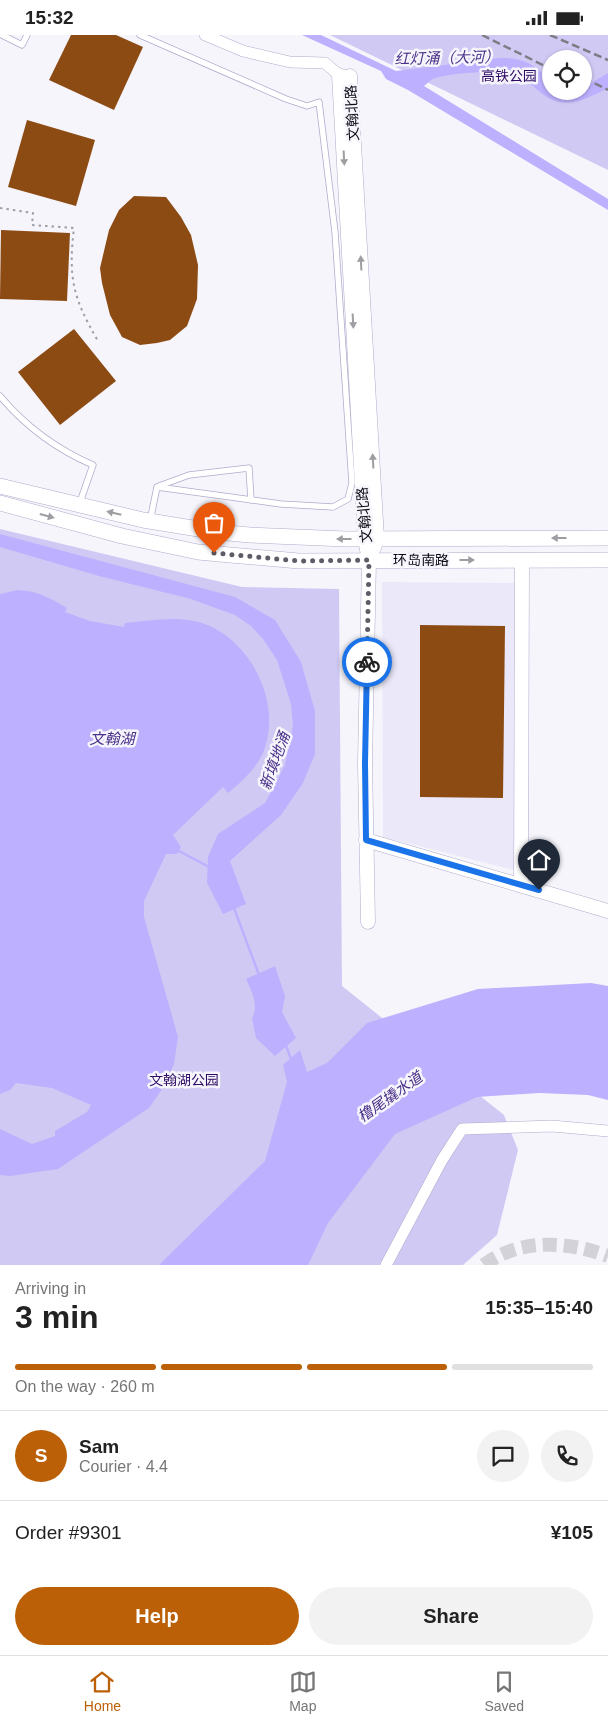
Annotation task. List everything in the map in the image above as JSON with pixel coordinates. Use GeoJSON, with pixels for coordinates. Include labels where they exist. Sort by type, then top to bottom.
{"type":"FeatureCollection","features":[{"type":"Feature","properties":{"kind":"main road","name":"环岛南路"},"geometry":{"type":"LineString","coordinates":[[0,486],[150,521],[250,535],[371,539],[608,538]]}},
{"type":"Feature","properties":{"kind":"main road","name":"环岛南路"},"geometry":{"type":"LineString","coordinates":[[0,503],[122,537],[198,551],[299,561],[608,559]]}},
{"type":"Feature","properties":{"kind":"street"},"geometry":{"type":"LineString","coordinates":[[205,35],[243,51],[290,63],[325,63],[344,76]]}},
{"type":"Feature","properties":{"kind":"street","name":"文翰北路"},"geometry":{"type":"LineString","coordinates":[[344,76],[371,539],[365,763],[368,922]]}},
{"type":"Feature","properties":{"kind":"street"},"geometry":{"type":"LineString","coordinates":[[521,885],[522,560]]}},
{"type":"Feature","properties":{"kind":"street"},"geometry":{"type":"LineString","coordinates":[[366,840],[608,911]]}},
{"type":"Feature","properties":{"kind":"street"},"geometry":{"type":"LineString","coordinates":[[386,1265],[442,1160],[462,1129],[552,1126],[608,1131]]}},
{"type":"Feature","properties":{"kind":"lane"},"geometry":{"type":"LineString","coordinates":[[2,35],[22,45],[27,35]]}},
{"type":"Feature","properties":{"kind":"lane"},"geometry":{"type":"LineString","coordinates":[[140,35],[286,99],[306,106],[319,102],[335,232],[352,483],[348,499],[333,507],[251,500],[157,487]]}},
{"type":"Feature","properties":{"kind":"lane"},"geometry":{"type":"LineString","coordinates":[[0,396],[20,419],[48,441],[93,465],[79,505]]}},
{"type":"Feature","properties":{"kind":"lane"},"geometry":{"type":"LineString","coordinates":[[157,487],[189,475],[249,468],[251,500]]}},
{"type":"Feature","properties":{"kind":"lane"},"geometry":{"type":"LineString","coordinates":[[150,521],[157,487]]}},
{"type":"Feature","properties":{"kind":"path"},"geometry":{"type":"LineString","coordinates":[[0,208],[33,213],[32,225],[74,228],[72,269],[76,300],[98,341]]}},
{"type":"Feature","properties":{"kind":"shaded area"},"geometry":{"type":"Polygon","coordinates":[[[382,582],[514,583],[514,870],[383,837],[382,582]]]}},
{"type":"Feature","properties":{"kind":"green space","name":"高铁公园"},"geometry":{"type":"Polygon","coordinates":[[[330,35],[608,35],[608,170],[330,35]]]}},
{"type":"Feature","properties":{"kind":"green space","name":"文翰湖公园"},"geometry":{"type":"Polygon","coordinates":[[[0,529],[242,587],[339,589],[342,986],[504,1115],[518,1150],[497,1235],[463,1265],[0,1265],[0,529]]]}},
{"type":"Feature","properties":{"kind":"water"},"geometry":{"type":"Polygon","coordinates":[[[302,35],[321,35],[396,71],[500,58],[516,59],[528,63],[542,73],[542,93],[521,77],[491,72],[441,77],[431,80],[424,86],[608,199],[608,210],[408,90],[386,79],[381,71],[302,35]]]}},
{"type":"Feature","properties":{"kind":"water"},"geometry":{"type":"Polygon","coordinates":[[[608,73],[608,88],[592,96],[592,82],[608,73]]]}},
{"type":"Feature","properties":{"kind":"water"},"geometry":{"type":"Polygon","coordinates":[[[554,100],[581,100],[566,103],[554,100]]]}},
{"type":"Feature","properties":{"kind":"water"},"geometry":{"type":"Polygon","coordinates":[[[0,534],[235,597],[275,620],[301,662],[315,711],[315,754],[303,783],[281,815],[230,861],[246,904],[223,914],[207,883],[208,857],[218,834],[265,803],[285,765],[293,726],[291,704],[277,660],[263,639],[251,626],[235,615],[191,599],[99,576],[0,547],[0,534]]]}},
{"type":"Feature","properties":{"kind":"water","name":"文翰湖"},"geometry":{"type":"Polygon","coordinates":[[[18,590],[44,596],[67,608],[65,612],[90,621],[124,627],[125,623],[180,619],[191,620],[212,627],[241,649],[252,664],[267,698],[269,717],[268,735],[263,753],[252,770],[228,793],[223,787],[173,835],[181,847],[177,854],[166,854],[144,901],[144,917],[178,1037],[174,1064],[165,1085],[149,1108],[58,1169],[10,1176],[0,1175],[0,1129],[32,1144],[55,1136],[55,1131],[87,1112],[91,1105],[52,1088],[16,1083],[10,1090],[0,1094],[0,594],[18,590]]]}},
{"type":"Feature","properties":{"kind":"water"},"geometry":{"type":"Polygon","coordinates":[[[275,966],[285,996],[282,1012],[296,1038],[275,1056],[256,1038],[252,1018],[255,1003],[246,979],[275,966]]]}},
{"type":"Feature","properties":{"kind":"water","name":"橹尾撬水道"},"geometry":{"type":"Polygon","coordinates":[[[591,983],[608,986],[608,1100],[588,1095],[539,1093],[477,1097],[395,1134],[328,1223],[308,1265],[159,1265],[265,1161],[287,1082],[283,1065],[300,1050],[307,1072],[327,1063],[367,1023],[478,989],[591,983]]]}},
{"type":"Feature","properties":{"kind":"building"},"geometry":{"type":"Polygon","coordinates":[[[71,35],[116,35],[143,47],[114,110],[49,80],[71,35]]]}},
{"type":"Feature","properties":{"kind":"building"},"geometry":{"type":"Polygon","coordinates":[[[27,120],[95,140],[76,206],[8,187],[27,120]]]}},
{"type":"Feature","properties":{"kind":"building"},"geometry":{"type":"Polygon","coordinates":[[[134,196],[166,197],[181,217],[191,235],[198,265],[197,299],[187,326],[170,340],[140,345],[122,337],[110,315],[100,268],[109,230],[119,210],[134,196]]]}},
{"type":"Feature","properties":{"kind":"building"},"geometry":{"type":"Polygon","coordinates":[[[1,230],[70,233],[67,301],[0,299],[1,230]]]}},
{"type":"Feature","properties":{"kind":"building"},"geometry":{"type":"Polygon","coordinates":[[[74,329],[116,381],[60,425],[18,372],[74,329]]]}},
{"type":"Feature","properties":{"kind":"building"},"geometry":{"type":"Polygon","coordinates":[[[420,625],[505,626],[503,798],[420,797],[420,625]]]}},
{"type":"Feature","properties":{"kind":"waterway"},"geometry":{"type":"LineString","coordinates":[[179,851],[209,867]]}},
{"type":"Feature","properties":{"kind":"waterway","name":"新填地涌"},"geometry":{"type":"LineString","coordinates":[[234,908],[259,975]]}},
{"type":"Feature","properties":{"kind":"waterway","name":"新填地涌"},"geometry":{"type":"LineString","coordinates":[[285,1043],[291,1059]]}},
{"type":"Feature","properties":{"kind":"tunnel"},"geometry":{"type":"LineString","coordinates":[[484,1265],[498,1256],[528,1246],[560,1245],[576,1247],[608,1256]]}},
{"type":"Feature","properties":{"kind":"railway"},"geometry":{"type":"LineString","coordinates":[[482,35],[542,65]]}},
{"type":"Feature","properties":{"kind":"railway"},"geometry":{"type":"LineString","coordinates":[[550,35],[608,60]]}},
{"type":"Feature","properties":{"kind":"railway"},"geometry":{"type":"LineString","coordinates":[[592,82],[608,90]]}},
{"type":"Feature","properties":{"kind":"way so far"},"geometry":{"type":"LineString","coordinates":[[214,553],[299,561],[369,560],[367,662]]}},
{"type":"Feature","properties":{"kind":"route"},"geometry":{"type":"LineString","coordinates":[[367,662],[366,840],[539,890]]}},
{"type":"Feature","properties":{"kind":"water label","name":"红灯涌（大河）"},"geometry":{"type":"Point","coordinates":[447,58]}}]}
